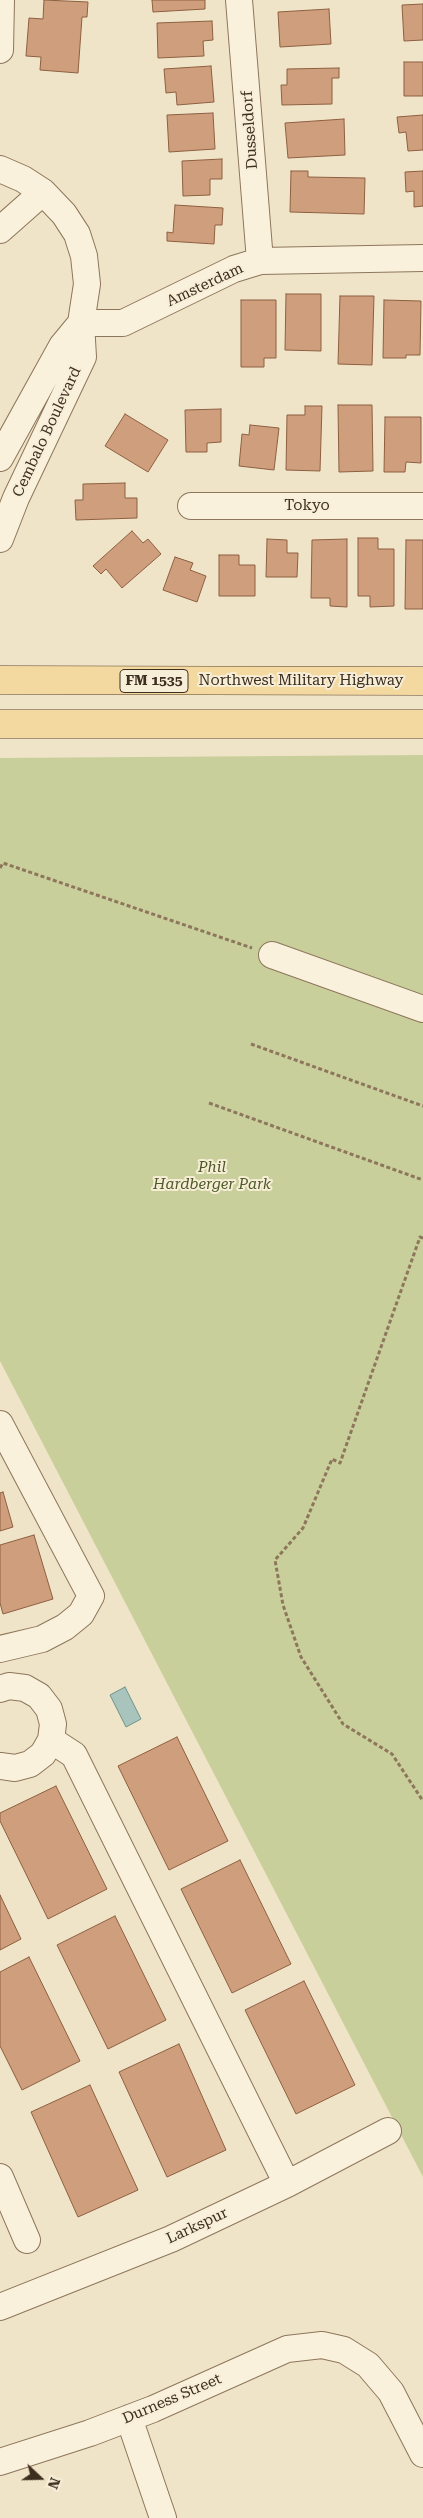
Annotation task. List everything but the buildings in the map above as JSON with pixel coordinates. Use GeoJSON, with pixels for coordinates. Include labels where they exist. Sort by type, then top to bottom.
{"type":"FeatureCollection","features":[{"type":"Feature","properties":{"kind":"main road","name":"Northwest Military Highway"},"geometry":{"type":"LineString","coordinates":[[0,680],[423,681]]}},
{"type":"Feature","properties":{"kind":"main road"},"geometry":{"type":"LineString","coordinates":[[0,724],[423,724]]}},
{"type":"Feature","properties":{"kind":"street"},"geometry":{"type":"LineString","coordinates":[[0,50],[1,0]]}},
{"type":"Feature","properties":{"kind":"street","name":"Dusseldorf"},"geometry":{"type":"LineString","coordinates":[[239,0],[260,261]]}},
{"type":"Feature","properties":{"kind":"street","name":"Cembalo Boulevard"},"geometry":{"type":"LineString","coordinates":[[0,169],[23,179],[43,192],[64,214],[77,234],[84,256],[87,292],[81,323],[83,357],[8,495],[0,539]]}},
{"type":"Feature","properties":{"kind":"street"},"geometry":{"type":"LineString","coordinates":[[0,230],[43,192]]}},
{"type":"Feature","properties":{"kind":"street","name":"Amsterdam"},"geometry":{"type":"LineString","coordinates":[[81,323],[123,323],[234,270],[260,261],[423,258]]}},
{"type":"Feature","properties":{"kind":"street","name":"Cembalo Boulevard"},"geometry":{"type":"LineString","coordinates":[[0,458],[62,346],[81,323]]}},
{"type":"Feature","properties":{"kind":"street","name":"Tokyo"},"geometry":{"type":"LineString","coordinates":[[191,506],[423,506]]}},
{"type":"Feature","properties":{"kind":"street"},"geometry":{"type":"LineString","coordinates":[[272,955],[423,1009]]}},
{"type":"Feature","properties":{"kind":"street"},"geometry":{"type":"LineString","coordinates":[[0,1424],[8,1454],[91,1596],[81,1614],[65,1627],[42,1639],[0,1650]]}},
{"type":"Feature","properties":{"kind":"street"},"geometry":{"type":"LineString","coordinates":[[0,1689],[9,1686],[25,1688],[39,1696],[49,1709],[53,1724],[51,1740],[43,1754],[30,1764],[15,1768],[0,1766]]}},
{"type":"Feature","properties":{"kind":"street"},"geometry":{"type":"LineString","coordinates":[[51,1740],[74,1755],[287,2184]]}},
{"type":"Feature","properties":{"kind":"street","name":"Larkspur"},"geometry":{"type":"LineString","coordinates":[[0,2307],[171,2239],[287,2184],[388,2131]]}},
{"type":"Feature","properties":{"kind":"street"},"geometry":{"type":"LineString","coordinates":[[0,2177],[27,2240]]}},
{"type":"Feature","properties":{"kind":"street","name":"Durness Street"},"geometry":{"type":"LineString","coordinates":[[0,2462],[90,2434],[287,2349],[322,2345],[344,2350],[368,2365],[391,2392],[423,2454]]}},
{"type":"Feature","properties":{"kind":"street"},"geometry":{"type":"LineString","coordinates":[[128,2418],[163,2518]]}},
{"type":"Feature","properties":{"kind":"path"},"geometry":{"type":"LineString","coordinates":[[0,868],[3,863],[272,955]]}},
{"type":"Feature","properties":{"kind":"path"},"geometry":{"type":"LineString","coordinates":[[251,1044],[423,1106]]}},
{"type":"Feature","properties":{"kind":"path"},"geometry":{"type":"LineString","coordinates":[[209,1103],[423,1180]]}},
{"type":"Feature","properties":{"kind":"path"},"geometry":{"type":"LineString","coordinates":[[423,1238],[420,1237],[340,1463],[332,1459],[302,1528],[276,1560],[283,1605],[302,1656],[343,1724],[392,1754],[423,1801]]}},
{"type":"Feature","properties":{"kind":"green space","name":"Phil Hardberger Park"},"geometry":{"type":"Polygon","coordinates":[[[423,755],[423,2177],[0,1361],[0,758],[423,755]]]}},
{"type":"Feature","properties":{"kind":"water"},"geometry":{"type":"Polygon","coordinates":[[[125,1687],[141,1719],[126,1727],[110,1695],[125,1687]]]}}]}
